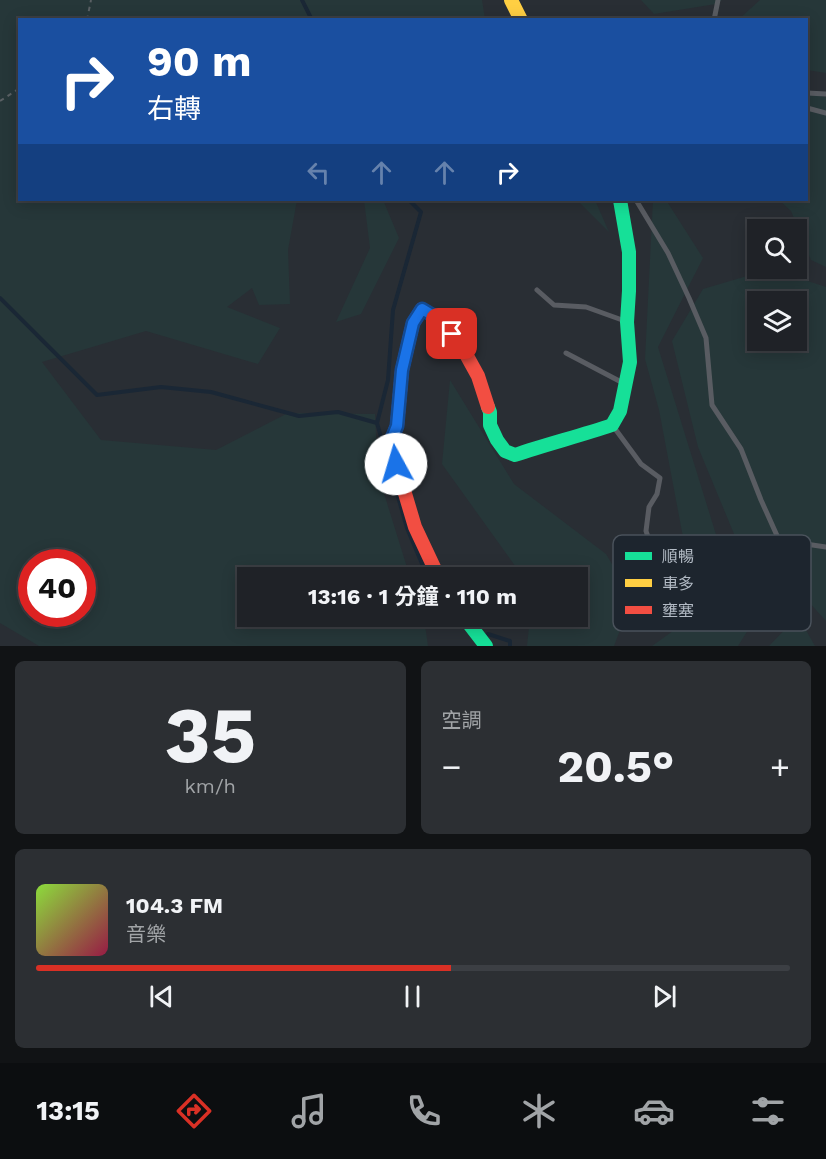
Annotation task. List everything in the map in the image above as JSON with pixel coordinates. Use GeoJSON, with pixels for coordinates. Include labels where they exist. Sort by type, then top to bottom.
{"type":"FeatureCollection","features":[{"type":"Feature","properties":{"kind":"street"},"geometry":{"type":"LineString","coordinates":[[511,0],[520,18]]}},
{"type":"Feature","properties":{"kind":"street"},"geometry":{"type":"LineString","coordinates":[[434,567],[415,526],[390,443],[397,426],[402,370],[413,323],[422,309],[442,321],[462,347],[478,376],[490,412],[490,424],[505,451],[515,455],[612,424],[620,411],[630,362],[627,322],[629,252],[620,201]]}},
{"type":"Feature","properties":{"kind":"street"},"geometry":{"type":"LineString","coordinates":[[471,627],[486,646]]}},
{"type":"Feature","properties":{"kind":"lane"},"geometry":{"type":"LineString","coordinates":[[714,18],[718,0]]}},
{"type":"Feature","properties":{"kind":"lane"},"geometry":{"type":"LineString","coordinates":[[808,93],[826,94]]}},
{"type":"Feature","properties":{"kind":"lane"},"geometry":{"type":"LineString","coordinates":[[808,108],[826,113]]}},
{"type":"Feature","properties":{"kind":"lane"},"geometry":{"type":"LineString","coordinates":[[637,201],[668,253],[706,338],[712,405],[741,449],[777,535]]}},
{"type":"Feature","properties":{"kind":"lane"},"geometry":{"type":"LineString","coordinates":[[537,290],[554,305],[586,308],[627,322]]}},
{"type":"Feature","properties":{"kind":"lane"},"geometry":{"type":"LineString","coordinates":[[566,353],[626,384]]}},
{"type":"Feature","properties":{"kind":"lane"},"geometry":{"type":"LineString","coordinates":[[612,424],[641,464],[660,478],[657,494],[649,507],[647,535]]}},
{"type":"Feature","properties":{"kind":"lane"},"geometry":{"type":"LineString","coordinates":[[811,545],[826,547]]}},
{"type":"Feature","properties":{"kind":"path"},"geometry":{"type":"LineString","coordinates":[[87,18],[91,0]]}},
{"type":"Feature","properties":{"kind":"path"},"geometry":{"type":"LineString","coordinates":[[0,100],[18,89]]}},
{"type":"Feature","properties":{"kind":"shaded area"},"geometry":{"type":"Polygon","coordinates":[[[0,0],[482,0],[485,18],[18,18],[18,201],[297,201],[288,250],[290,304],[259,305],[252,288],[227,307],[280,328],[258,364],[146,331],[42,362],[101,440],[216,450],[288,413],[375,414],[378,474],[407,567],[237,567],[237,627],[425,627],[428,646],[39,646],[0,623],[0,0]]]}},
{"type":"Feature","properties":{"kind":"shaded area"},"geometry":{"type":"Polygon","coordinates":[[[641,0],[722,0],[716,4],[654,14],[641,0]]]}},
{"type":"Feature","properties":{"kind":"shaded area"},"geometry":{"type":"Polygon","coordinates":[[[760,0],[826,0],[826,73],[808,70],[808,18],[740,18],[760,0]]]}},
{"type":"Feature","properties":{"kind":"shaded area"},"geometry":{"type":"Polygon","coordinates":[[[808,93],[826,97],[826,267],[811,260],[807,250],[807,219],[794,219],[791,211],[780,201],[808,201],[808,93]]]}},
{"type":"Feature","properties":{"kind":"shaded area"},"geometry":{"type":"Polygon","coordinates":[[[364,201],[383,201],[399,238],[361,314],[336,322],[370,248],[364,201]]]}},
{"type":"Feature","properties":{"kind":"shaded area"},"geometry":{"type":"Polygon","coordinates":[[[578,201],[595,201],[609,232],[578,201]]]}},
{"type":"Feature","properties":{"kind":"shaded area"},"geometry":{"type":"Polygon","coordinates":[[[653,201],[667,201],[703,258],[658,347],[716,535],[683,535],[659,410],[645,359],[653,201]]]}},
{"type":"Feature","properties":{"kind":"shaded area"},"geometry":{"type":"Polygon","coordinates":[[[747,276],[747,279],[802,279],[826,287],[826,621],[811,604],[811,535],[734,535],[698,447],[672,341],[703,289],[747,276]]]}},
{"type":"Feature","properties":{"kind":"shaded area"},"geometry":{"type":"Polygon","coordinates":[[[450,380],[514,484],[606,554],[613,566],[613,631],[620,631],[614,646],[527,646],[529,627],[588,627],[588,567],[516,567],[442,464],[450,380]]]}},
{"type":"Feature","properties":{"kind":"shaded area"},"geometry":{"type":"Polygon","coordinates":[[[673,631],[747,631],[738,646],[652,646],[673,631]]]}},
{"type":"Feature","properties":{"kind":"shaded area"},"geometry":{"type":"Polygon","coordinates":[[[784,631],[806,631],[815,646],[769,646],[784,631]]]}},
{"type":"Feature","properties":{"kind":"waterway"},"geometry":{"type":"LineString","coordinates":[[302,0],[311,18]]}},
{"type":"Feature","properties":{"kind":"waterway"},"geometry":{"type":"LineString","coordinates":[[377,423],[388,380],[393,310],[421,212],[410,201]]}},
{"type":"Feature","properties":{"kind":"waterway"},"geometry":{"type":"LineString","coordinates":[[0,298],[97,395],[161,387],[211,392],[299,416],[338,412],[377,423],[407,528],[423,567]]}},
{"type":"Feature","properties":{"kind":"waterway"},"geometry":{"type":"LineString","coordinates":[[488,634],[510,641],[510,646]]}},
{"type":"Feature","properties":{"kind":"traffic: fast"},"geometry":{"type":"LineString","coordinates":[[488,407],[490,425],[497,440],[505,451],[515,455],[612,425],[620,411],[630,362],[627,322],[629,252],[620,201]]}},
{"type":"Feature","properties":{"kind":"traffic: fast"},"geometry":{"type":"LineString","coordinates":[[471,627],[486,646]]}},
{"type":"Feature","properties":{"kind":"traffic: slow"},"geometry":{"type":"LineString","coordinates":[[511,0],[520,18]]}},
{"type":"Feature","properties":{"kind":"traffic: jam"},"geometry":{"type":"LineString","coordinates":[[434,567],[415,527],[390,443],[397,426],[402,370],[413,323],[422,309],[442,321],[462,347],[478,376],[488,407]]}},
{"type":"Feature","properties":{"kind":"route"},"geometry":{"type":"LineString","coordinates":[[396,464],[390,443],[397,426],[402,370],[413,323],[422,309],[442,321],[452,334]]}}]}
